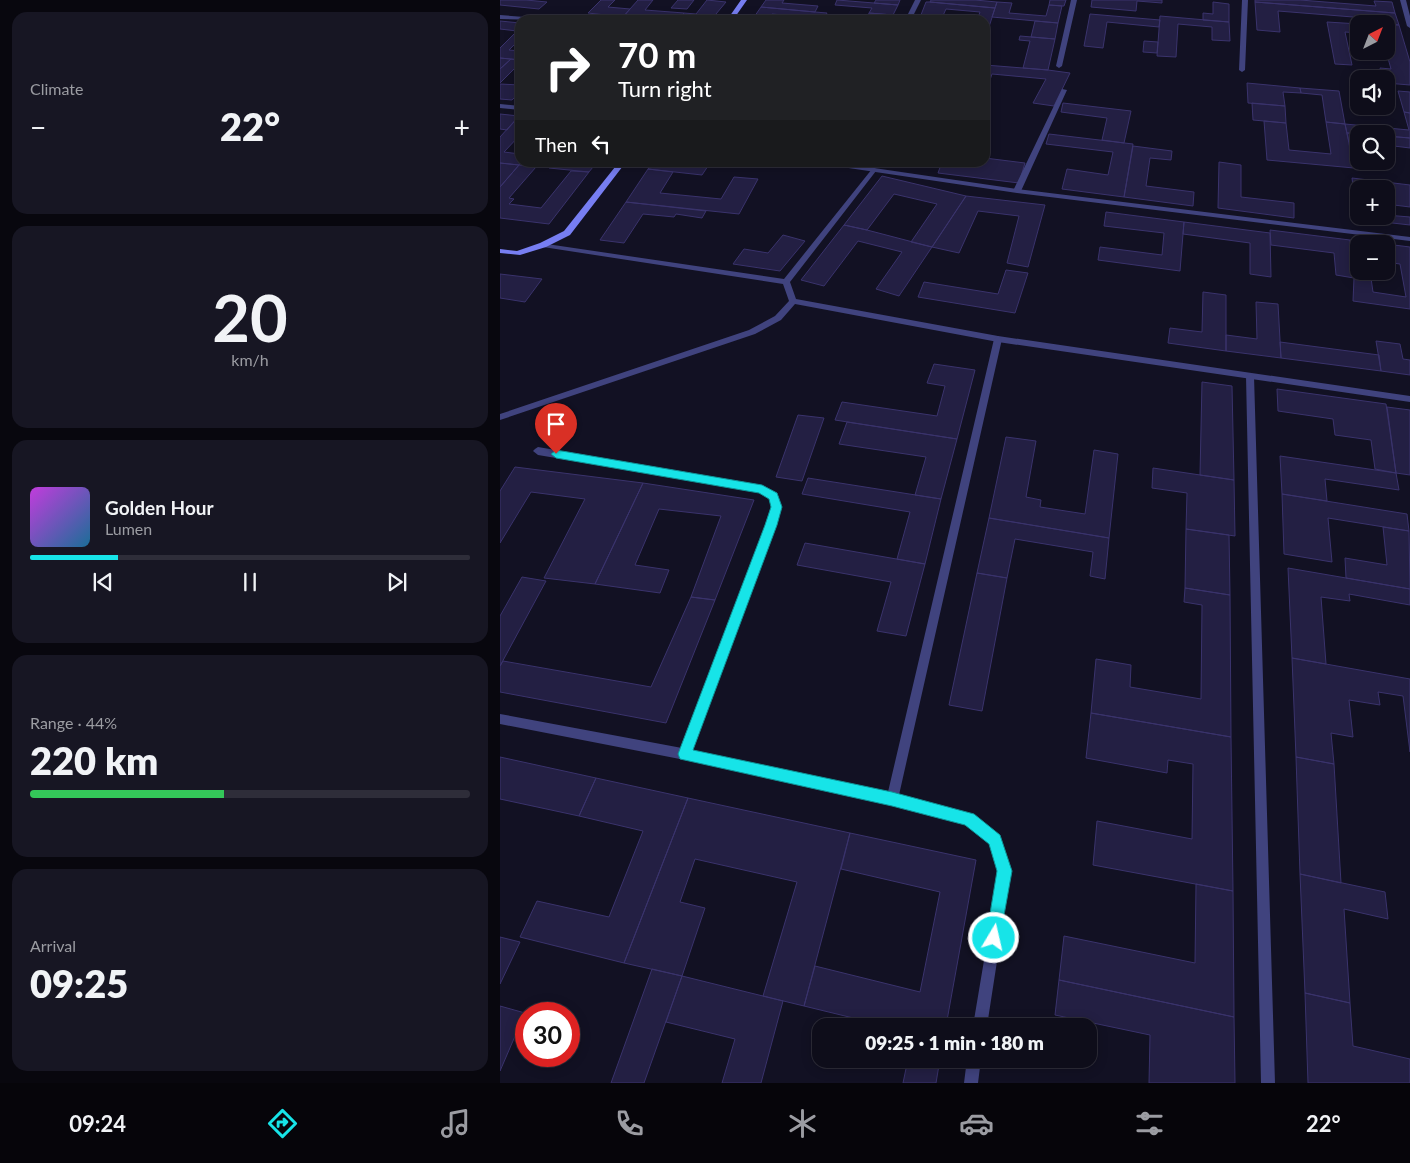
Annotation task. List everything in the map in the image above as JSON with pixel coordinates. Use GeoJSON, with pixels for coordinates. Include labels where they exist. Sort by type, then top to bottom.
{"type":"FeatureCollection","features":[{"type":"Feature","properties":{"kind":"street"},"geometry":{"type":"LineString","coordinates":[[734,15],[744,0]]}},
{"type":"Feature","properties":{"kind":"street"},"geometry":{"type":"LineString","coordinates":[[910,15],[918,0]]}},
{"type":"Feature","properties":{"kind":"street"},"geometry":{"type":"LineString","coordinates":[[1059,66],[1074,0]]}},
{"type":"Feature","properties":{"kind":"street"},"geometry":{"type":"LineString","coordinates":[[1242,70],[1245,0]]}},
{"type":"Feature","properties":{"kind":"street"},"geometry":{"type":"LineString","coordinates":[[1403,0],[1410,26]]}},
{"type":"Feature","properties":{"kind":"street"},"geometry":{"type":"LineString","coordinates":[[500,16],[515,18]]}},
{"type":"Feature","properties":{"kind":"street"},"geometry":{"type":"LineString","coordinates":[[1018,191],[1064,90]]}},
{"type":"Feature","properties":{"kind":"street"},"geometry":{"type":"LineString","coordinates":[[500,106],[515,108]]}},
{"type":"Feature","properties":{"kind":"street"},"geometry":{"type":"LineString","coordinates":[[500,251],[518,253],[543,245],[567,233],[619,167]]}},
{"type":"Feature","properties":{"kind":"street"},"geometry":{"type":"LineString","coordinates":[[854,167],[1018,191],[1410,240]]}},
{"type":"Feature","properties":{"kind":"street"},"geometry":{"type":"LineString","coordinates":[[786,282],[874,170]]}},
{"type":"Feature","properties":{"kind":"street"},"geometry":{"type":"LineString","coordinates":[[543,245],[786,282]]}},
{"type":"Feature","properties":{"kind":"street"},"geometry":{"type":"LineString","coordinates":[[786,282],[793,301]]}},
{"type":"Feature","properties":{"kind":"street"},"geometry":{"type":"LineString","coordinates":[[793,301],[998,339],[1410,399]]}},
{"type":"Feature","properties":{"kind":"street"},"geometry":{"type":"LineString","coordinates":[[500,418],[752,332],[778,318],[793,301]]}},
{"type":"Feature","properties":{"kind":"street"},"geometry":{"type":"LineString","coordinates":[[892,799],[998,339]]}},
{"type":"Feature","properties":{"kind":"street"},"geometry":{"type":"LineString","coordinates":[[1250,376],[1268,1083]]}},
{"type":"Feature","properties":{"kind":"street"},"geometry":{"type":"LineString","coordinates":[[538,451],[762,489],[774,496],[777,507],[771,525],[685,754]]}},
{"type":"Feature","properties":{"kind":"street"},"geometry":{"type":"LineString","coordinates":[[500,719],[685,754],[892,799],[969,819],[995,840],[1004,871],[981,1018]]}},
{"type":"Feature","properties":{"kind":"street"},"geometry":{"type":"LineString","coordinates":[[970,1083],[972,1068]]}},
{"type":"Feature","properties":{"kind":"building"},"geometry":{"type":"Polygon","coordinates":[[[500,0],[547,2],[539,9],[500,5],[500,0]]]}},
{"type":"Feature","properties":{"kind":"building"},"geometry":{"type":"Polygon","coordinates":[[[601,0],[615,0],[608,7],[630,9],[625,15],[588,13],[601,0]]]}},
{"type":"Feature","properties":{"kind":"building"},"geometry":{"type":"Polygon","coordinates":[[[638,0],[653,0],[645,10],[684,13],[682,15],[625,15],[638,0]]]}},
{"type":"Feature","properties":{"kind":"building"},"geometry":{"type":"Polygon","coordinates":[[[678,0],[694,0],[687,9],[671,8],[678,0]]]}},
{"type":"Feature","properties":{"kind":"building"},"geometry":{"type":"Polygon","coordinates":[[[707,0],[726,2],[715,15],[682,15],[684,13],[696,14],[707,0]]]}},
{"type":"Feature","properties":{"kind":"building"},"geometry":{"type":"Polygon","coordinates":[[[766,0],[784,0],[782,3],[818,6],[815,12],[761,7],[766,0]]]}},
{"type":"Feature","properties":{"kind":"building"},"geometry":{"type":"Polygon","coordinates":[[[837,0],[898,5],[893,15],[869,13],[872,8],[835,5],[837,0]]]}},
{"type":"Feature","properties":{"kind":"building"},"geometry":{"type":"Polygon","coordinates":[[[876,0],[900,0],[898,5],[874,3],[876,0]]]}},
{"type":"Feature","properties":{"kind":"building"},"geometry":{"type":"Polygon","coordinates":[[[931,0],[997,2],[995,8],[930,2],[931,0]]]}},
{"type":"Feature","properties":{"kind":"building"},"geometry":{"type":"Polygon","coordinates":[[[1050,0],[1066,0],[1064,6],[1049,5],[1050,0]]]}},
{"type":"Feature","properties":{"kind":"building"},"geometry":{"type":"Polygon","coordinates":[[[1092,0],[1162,0],[1162,3],[1137,1],[1136,11],[1091,7],[1092,0]]]}},
{"type":"Feature","properties":{"kind":"building"},"geometry":{"type":"Polygon","coordinates":[[[1255,0],[1300,0],[1376,6],[1374,1],[1392,2],[1395,13],[1255,2],[1255,0]]]}},
{"type":"Feature","properties":{"kind":"building"},"geometry":{"type":"Polygon","coordinates":[[[926,2],[995,8],[990,24],[990,15],[979,15],[980,12],[946,9],[943,15],[921,15],[926,2]]]}},
{"type":"Feature","properties":{"kind":"building"},"geometry":{"type":"Polygon","coordinates":[[[997,2],[1012,3],[1009,13],[1046,16],[1049,5],[1062,6],[1058,23],[992,17],[997,2]]]}},
{"type":"Feature","properties":{"kind":"building"},"geometry":{"type":"Polygon","coordinates":[[[1213,2],[1229,4],[1229,22],[1203,20],[1203,13],[1213,14],[1213,2]]]}},
{"type":"Feature","properties":{"kind":"building"},"geometry":{"type":"Polygon","coordinates":[[[1255,2],[1395,13],[1399,25],[1395,25],[1395,15],[1350,15],[1350,17],[1278,11],[1280,32],[1257,30],[1255,2]]]}},
{"type":"Feature","properties":{"kind":"building"},"geometry":{"type":"Polygon","coordinates":[[[761,7],[827,13],[826,15],[755,15],[761,7]]]}},
{"type":"Feature","properties":{"kind":"building"},"geometry":{"type":"Polygon","coordinates":[[[869,13],[893,15],[868,15],[869,13]]]}},
{"type":"Feature","properties":{"kind":"building"},"geometry":{"type":"Polygon","coordinates":[[[1090,14],[1160,20],[1159,27],[1107,22],[1103,48],[1084,46],[1090,14]]]}},
{"type":"Feature","properties":{"kind":"building"},"geometry":{"type":"Polygon","coordinates":[[[1160,16],[1229,22],[1230,41],[1212,40],[1212,27],[1178,24],[1176,57],[1157,56],[1160,16]]]}},
{"type":"Feature","properties":{"kind":"building"},"geometry":{"type":"Polygon","coordinates":[[[500,21],[515,22],[515,31],[500,29],[500,21]]]}},
{"type":"Feature","properties":{"kind":"building"},"geometry":{"type":"Polygon","coordinates":[[[1035,21],[1058,23],[1055,39],[1031,37],[1035,21]]]}},
{"type":"Feature","properties":{"kind":"building"},"geometry":{"type":"Polygon","coordinates":[[[1327,22],[1350,23],[1350,32],[1345,32],[1352,65],[1335,64],[1327,22]]]}},
{"type":"Feature","properties":{"kind":"building"},"geometry":{"type":"Polygon","coordinates":[[[1395,25],[1399,25],[1410,62],[1410,85],[1395,84],[1395,70],[1381,70],[1380,68],[1391,69],[1388,60],[1395,60],[1395,25]]]}},
{"type":"Feature","properties":{"kind":"building"},"geometry":{"type":"Polygon","coordinates":[[[515,33],[515,44],[509,50],[515,51],[515,60],[500,58],[500,48],[515,33]]]}},
{"type":"Feature","properties":{"kind":"building"},"geometry":{"type":"Polygon","coordinates":[[[1020,36],[1055,39],[1048,70],[1023,68],[1030,41],[1019,40],[1020,36]]]}},
{"type":"Feature","properties":{"kind":"building"},"geometry":{"type":"Polygon","coordinates":[[[1144,41],[1158,42],[1157,53],[1143,52],[1144,41]]]}},
{"type":"Feature","properties":{"kind":"building"},"geometry":{"type":"Polygon","coordinates":[[[500,58],[511,59],[500,69],[500,58]]]}},
{"type":"Feature","properties":{"kind":"building"},"geometry":{"type":"Polygon","coordinates":[[[511,59],[515,59],[515,68],[500,83],[500,69],[511,59]]]}},
{"type":"Feature","properties":{"kind":"building"},"geometry":{"type":"Polygon","coordinates":[[[990,65],[1070,73],[1054,106],[1033,103],[1046,79],[992,74],[990,80],[990,65]]]}},
{"type":"Feature","properties":{"kind":"building"},"geometry":{"type":"Polygon","coordinates":[[[1247,83],[1300,88],[1301,93],[1283,92],[1285,106],[1248,103],[1247,83]]]}},
{"type":"Feature","properties":{"kind":"building"},"geometry":{"type":"Polygon","coordinates":[[[500,84],[515,85],[515,97],[512,100],[500,99],[500,84]]]}},
{"type":"Feature","properties":{"kind":"building"},"geometry":{"type":"Polygon","coordinates":[[[1300,88],[1339,91],[1345,124],[1326,122],[1322,95],[1301,93],[1300,88]]]}},
{"type":"Feature","properties":{"kind":"building"},"geometry":{"type":"Polygon","coordinates":[[[1398,91],[1410,92],[1410,113],[1404,112],[1398,91]]]}},
{"type":"Feature","properties":{"kind":"building"},"geometry":{"type":"Polygon","coordinates":[[[1063,103],[1131,111],[1124,143],[1102,140],[1107,118],[1061,112],[1063,103]]]}},
{"type":"Feature","properties":{"kind":"building"},"geometry":{"type":"Polygon","coordinates":[[[1252,103],[1285,106],[1286,123],[1253,120],[1252,103]]]}},
{"type":"Feature","properties":{"kind":"building"},"geometry":{"type":"Polygon","coordinates":[[[1404,112],[1410,113],[1410,138],[1395,137],[1395,129],[1409,130],[1404,112]]]}},
{"type":"Feature","properties":{"kind":"building"},"geometry":{"type":"Polygon","coordinates":[[[500,114],[515,116],[515,121],[507,130],[500,129],[500,114]]]}},
{"type":"Feature","properties":{"kind":"building"},"geometry":{"type":"Polygon","coordinates":[[[515,120],[515,140],[504,152],[515,153],[515,165],[500,163],[500,137],[515,120]]]}},
{"type":"Feature","properties":{"kind":"building"},"geometry":{"type":"Polygon","coordinates":[[[1264,121],[1286,123],[1289,150],[1331,154],[1326,122],[1345,124],[1350,148],[1350,168],[1267,160],[1264,121]]]}},
{"type":"Feature","properties":{"kind":"building"},"geometry":{"type":"Polygon","coordinates":[[[1345,124],[1356,125],[1350,125],[1350,133],[1347,133],[1345,124]]]}},
{"type":"Feature","properties":{"kind":"building"},"geometry":{"type":"Polygon","coordinates":[[[1347,133],[1350,133],[1349,142],[1347,133]]]}},
{"type":"Feature","properties":{"kind":"building"},"geometry":{"type":"Polygon","coordinates":[[[1049,134],[1133,144],[1124,197],[1062,189],[1067,169],[1108,175],[1113,152],[1046,144],[1049,134]]]}},
{"type":"Feature","properties":{"kind":"building"},"geometry":{"type":"Polygon","coordinates":[[[1395,137],[1410,138],[1410,148],[1395,146],[1395,137]]]}},
{"type":"Feature","properties":{"kind":"building"},"geometry":{"type":"Polygon","coordinates":[[[1133,146],[1172,151],[1171,160],[1150,158],[1146,186],[1194,192],[1193,206],[1124,197],[1133,146]]]}},
{"type":"Feature","properties":{"kind":"building"},"geometry":{"type":"Polygon","coordinates":[[[990,159],[1025,163],[1019,183],[938,173],[940,167],[990,167],[990,159]]]}},
{"type":"Feature","properties":{"kind":"building"},"geometry":{"type":"Polygon","coordinates":[[[1219,162],[1241,165],[1241,197],[1294,203],[1294,218],[1218,208],[1219,162]]]}},
{"type":"Feature","properties":{"kind":"building"},"geometry":{"type":"Polygon","coordinates":[[[500,163],[515,165],[515,167],[517,167],[500,187],[500,163]]]}},
{"type":"Feature","properties":{"kind":"building"},"geometry":{"type":"Polygon","coordinates":[[[517,167],[536,167],[509,198],[514,199],[509,204],[541,208],[571,171],[589,172],[549,224],[500,218],[500,187],[517,167]]]}},
{"type":"Feature","properties":{"kind":"building"},"geometry":{"type":"Polygon","coordinates":[[[550,167],[593,167],[589,172],[550,167]]]}},
{"type":"Feature","properties":{"kind":"building"},"geometry":{"type":"Polygon","coordinates":[[[649,167],[707,167],[702,175],[648,169],[649,167]]]}},
{"type":"Feature","properties":{"kind":"building"},"geometry":{"type":"Polygon","coordinates":[[[648,169],[673,172],[660,193],[721,199],[734,177],[758,179],[739,214],[626,202],[648,169]]]}},
{"type":"Feature","properties":{"kind":"building"},"geometry":{"type":"Polygon","coordinates":[[[882,176],[966,196],[932,247],[911,242],[937,204],[894,194],[867,230],[844,225],[882,176]]]}},
{"type":"Feature","properties":{"kind":"building"},"geometry":{"type":"Polygon","coordinates":[[[1352,178],[1369,180],[1352,180],[1352,178]]]}},
{"type":"Feature","properties":{"kind":"building"},"geometry":{"type":"Polygon","coordinates":[[[1395,183],[1410,185],[1410,207],[1395,205],[1395,183]]]}},
{"type":"Feature","properties":{"kind":"building"},"geometry":{"type":"Polygon","coordinates":[[[966,196],[1045,205],[1028,267],[1007,263],[1019,216],[978,211],[959,253],[932,247],[966,196]]]}},
{"type":"Feature","properties":{"kind":"building"},"geometry":{"type":"Polygon","coordinates":[[[626,202],[706,211],[702,218],[676,214],[674,217],[643,214],[624,243],[600,240],[626,202]]]}},
{"type":"Feature","properties":{"kind":"building"},"geometry":{"type":"Polygon","coordinates":[[[1106,212],[1184,222],[1180,271],[1098,260],[1100,247],[1162,255],[1164,233],[1104,226],[1106,212]]]}},
{"type":"Feature","properties":{"kind":"building"},"geometry":{"type":"Polygon","coordinates":[[[1395,216],[1410,217],[1410,225],[1395,223],[1395,216]]]}},
{"type":"Feature","properties":{"kind":"building"},"geometry":{"type":"Polygon","coordinates":[[[1184,222],[1270,233],[1271,277],[1250,274],[1250,243],[1183,234],[1184,222]]]}},
{"type":"Feature","properties":{"kind":"building"},"geometry":{"type":"Polygon","coordinates":[[[844,225],[932,247],[899,296],[876,289],[902,252],[858,241],[824,286],[801,280],[844,225]]]}},
{"type":"Feature","properties":{"kind":"building"},"geometry":{"type":"Polygon","coordinates":[[[1270,230],[1350,240],[1350,277],[1336,275],[1334,253],[1271,245],[1270,230]]]}},
{"type":"Feature","properties":{"kind":"building"},"geometry":{"type":"Polygon","coordinates":[[[783,235],[805,241],[780,271],[733,264],[744,249],[768,253],[783,235]]]}},
{"type":"Feature","properties":{"kind":"building"},"geometry":{"type":"Polygon","coordinates":[[[1395,245],[1410,247],[1410,309],[1353,301],[1354,280],[1371,280],[1373,292],[1406,297],[1400,264],[1395,263],[1395,245]]]}},
{"type":"Feature","properties":{"kind":"building"},"geometry":{"type":"Polygon","coordinates":[[[1006,270],[1028,273],[1015,313],[918,297],[924,282],[998,294],[1006,270]]]}},
{"type":"Feature","properties":{"kind":"building"},"geometry":{"type":"Polygon","coordinates":[[[500,274],[542,279],[525,302],[500,298],[500,274]]]}},
{"type":"Feature","properties":{"kind":"building"},"geometry":{"type":"Polygon","coordinates":[[[1203,292],[1226,295],[1226,351],[1168,343],[1170,328],[1202,332],[1203,292]]]}},
{"type":"Feature","properties":{"kind":"building"},"geometry":{"type":"Polygon","coordinates":[[[1256,302],[1278,304],[1281,358],[1226,351],[1226,335],[1257,339],[1256,302]]]}},
{"type":"Feature","properties":{"kind":"building"},"geometry":{"type":"Polygon","coordinates":[[[1376,341],[1400,344],[1403,359],[1410,360],[1410,375],[1381,371],[1376,341]]]}},
{"type":"Feature","properties":{"kind":"building"},"geometry":{"type":"Polygon","coordinates":[[[1280,342],[1379,355],[1381,371],[1281,358],[1280,342]]]}},
{"type":"Feature","properties":{"kind":"building"},"geometry":{"type":"Polygon","coordinates":[[[934,364],[975,370],[957,439],[835,420],[842,402],[937,416],[945,386],[927,383],[934,364]]]}},
{"type":"Feature","properties":{"kind":"building"},"geometry":{"type":"Polygon","coordinates":[[[1202,382],[1232,386],[1234,480],[1200,475],[1202,382]]]}},
{"type":"Feature","properties":{"kind":"building"},"geometry":{"type":"Polygon","coordinates":[[[1277,389],[1386,404],[1396,473],[1375,469],[1371,440],[1335,435],[1333,419],[1278,411],[1277,389]]]}},
{"type":"Feature","properties":{"kind":"building"},"geometry":{"type":"Polygon","coordinates":[[[1387,407],[1410,410],[1410,475],[1396,473],[1387,407]]]}},
{"type":"Feature","properties":{"kind":"building"},"geometry":{"type":"Polygon","coordinates":[[[798,415],[824,418],[802,481],[776,477],[798,415]]]}},
{"type":"Feature","properties":{"kind":"building"},"geometry":{"type":"Polygon","coordinates":[[[847,422],[957,439],[941,499],[915,495],[926,457],[839,444],[847,422]]]}},
{"type":"Feature","properties":{"kind":"building"},"geometry":{"type":"Polygon","coordinates":[[[1006,437],[1036,441],[1026,497],[1041,500],[1040,507],[1085,514],[1094,450],[1118,454],[1109,538],[989,518],[1006,437]]]}},
{"type":"Feature","properties":{"kind":"building"},"geometry":{"type":"Polygon","coordinates":[[[1280,456],[1396,473],[1399,490],[1325,479],[1327,501],[1282,494],[1280,456]]]}},
{"type":"Feature","properties":{"kind":"building"},"geometry":{"type":"Polygon","coordinates":[[[515,467],[643,483],[595,584],[544,578],[585,499],[531,492],[500,543],[500,491],[515,467]]]}},
{"type":"Feature","properties":{"kind":"building"},"geometry":{"type":"Polygon","coordinates":[[[1153,468],[1234,480],[1235,536],[1186,529],[1187,493],[1152,488],[1153,468]]]}},
{"type":"Feature","properties":{"kind":"building"},"geometry":{"type":"Polygon","coordinates":[[[808,478],[941,499],[925,564],[897,559],[910,512],[802,494],[808,478]]]}},
{"type":"Feature","properties":{"kind":"building"},"geometry":{"type":"Polygon","coordinates":[[[643,483],[754,500],[715,600],[691,597],[721,516],[659,509],[635,565],[669,570],[660,593],[595,584],[643,483]]]}},
{"type":"Feature","properties":{"kind":"building"},"geometry":{"type":"Polygon","coordinates":[[[1282,494],[1407,514],[1409,531],[1328,518],[1332,562],[1284,554],[1282,494]]]}},
{"type":"Feature","properties":{"kind":"building"},"geometry":{"type":"Polygon","coordinates":[[[989,518],[1109,538],[1105,579],[1090,576],[1093,552],[1015,539],[1007,578],[977,573],[989,518]]]}},
{"type":"Feature","properties":{"kind":"building"},"geometry":{"type":"Polygon","coordinates":[[[1383,527],[1409,531],[1410,589],[1346,578],[1345,558],[1387,565],[1383,527]]]}},
{"type":"Feature","properties":{"kind":"building"},"geometry":{"type":"Polygon","coordinates":[[[1186,529],[1229,535],[1230,595],[1185,588],[1186,529]]]}},
{"type":"Feature","properties":{"kind":"building"},"geometry":{"type":"Polygon","coordinates":[[[805,543],[925,564],[906,636],[877,631],[891,582],[797,565],[805,543]]]}},
{"type":"Feature","properties":{"kind":"building"},"geometry":{"type":"Polygon","coordinates":[[[1288,568],[1410,589],[1410,605],[1349,594],[1350,601],[1321,597],[1326,664],[1292,658],[1288,568]]]}},
{"type":"Feature","properties":{"kind":"building"},"geometry":{"type":"Polygon","coordinates":[[[977,573],[1007,578],[982,711],[949,705],[977,573]]]}},
{"type":"Feature","properties":{"kind":"building"},"geometry":{"type":"Polygon","coordinates":[[[522,577],[546,581],[500,666],[500,616],[522,577]]]}},
{"type":"Feature","properties":{"kind":"building"},"geometry":{"type":"Polygon","coordinates":[[[1185,588],[1230,595],[1231,737],[1091,713],[1096,659],[1131,665],[1130,687],[1201,699],[1202,605],[1184,602],[1185,588]]]}},
{"type":"Feature","properties":{"kind":"building"},"geometry":{"type":"Polygon","coordinates":[[[691,597],[715,600],[666,723],[500,692],[500,666],[503,661],[651,687],[691,597]]]}},
{"type":"Feature","properties":{"kind":"building"},"geometry":{"type":"Polygon","coordinates":[[[1292,658],[1410,679],[1410,752],[1403,696],[1378,692],[1380,705],[1349,700],[1353,737],[1331,733],[1334,764],[1296,757],[1292,658]]]}},
{"type":"Feature","properties":{"kind":"building"},"geometry":{"type":"Polygon","coordinates":[[[1091,713],[1231,737],[1233,891],[1093,865],[1097,821],[1192,839],[1193,764],[1168,760],[1167,773],[1086,758],[1091,713]]]}},
{"type":"Feature","properties":{"kind":"building"},"geometry":{"type":"Polygon","coordinates":[[[500,757],[596,778],[579,816],[500,799],[500,757]]]}},
{"type":"Feature","properties":{"kind":"building"},"geometry":{"type":"Polygon","coordinates":[[[1296,757],[1334,764],[1341,883],[1300,874],[1296,757]]]}},
{"type":"Feature","properties":{"kind":"building"},"geometry":{"type":"Polygon","coordinates":[[[596,778],[688,798],[624,963],[520,937],[537,901],[609,917],[643,831],[579,816],[596,778]]]}},
{"type":"Feature","properties":{"kind":"building"},"geometry":{"type":"Polygon","coordinates":[[[688,798],[850,833],[804,1006],[763,996],[797,882],[695,859],[680,902],[705,908],[682,976],[624,963],[688,798]]]}},
{"type":"Feature","properties":{"kind":"building"},"geometry":{"type":"Polygon","coordinates":[[[850,833],[976,860],[947,1018],[853,1018],[804,1006],[815,966],[920,992],[940,892],[841,869],[850,833]]]}},
{"type":"Feature","properties":{"kind":"building"},"geometry":{"type":"Polygon","coordinates":[[[1300,874],[1385,892],[1388,919],[1344,909],[1350,1003],[1305,993],[1300,874]]]}},
{"type":"Feature","properties":{"kind":"building"},"geometry":{"type":"Polygon","coordinates":[[[1196,884],[1233,891],[1234,1017],[1059,980],[1064,936],[1195,963],[1196,884]]]}},
{"type":"Feature","properties":{"kind":"building"},"geometry":{"type":"Polygon","coordinates":[[[500,937],[520,942],[500,984],[500,937]]]}},
{"type":"Feature","properties":{"kind":"building"},"geometry":{"type":"Polygon","coordinates":[[[652,969],[682,976],[644,1083],[611,1083],[652,969]]]}},
{"type":"Feature","properties":{"kind":"building"},"geometry":{"type":"Polygon","coordinates":[[[682,976],[783,1001],[761,1083],[722,1083],[735,1039],[666,1022],[682,976]]]}},
{"type":"Feature","properties":{"kind":"building"},"geometry":{"type":"Polygon","coordinates":[[[1059,980],[1234,1017],[1235,1083],[1149,1083],[1150,1035],[1097,1024],[1097,1018],[1069,1018],[1055,1015],[1059,980]]]}},
{"type":"Feature","properties":{"kind":"building"},"geometry":{"type":"Polygon","coordinates":[[[1305,993],[1350,1003],[1353,1046],[1410,1059],[1410,1083],[1308,1083],[1305,993]]]}},
{"type":"Feature","properties":{"kind":"building"},"geometry":{"type":"Polygon","coordinates":[[[500,1006],[515,1010],[515,1036],[500,1071],[500,1006]]]}},
{"type":"Feature","properties":{"kind":"building"},"geometry":{"type":"Polygon","coordinates":[[[906,1068],[938,1068],[936,1083],[903,1083],[906,1068]]]}},
{"type":"Feature","properties":{"kind":"route"},"geometry":{"type":"LineString","coordinates":[[556,454],[762,489],[774,496],[777,507],[771,525],[685,754],[892,799],[969,819],[995,840],[1004,871],[994,938]]}}]}
